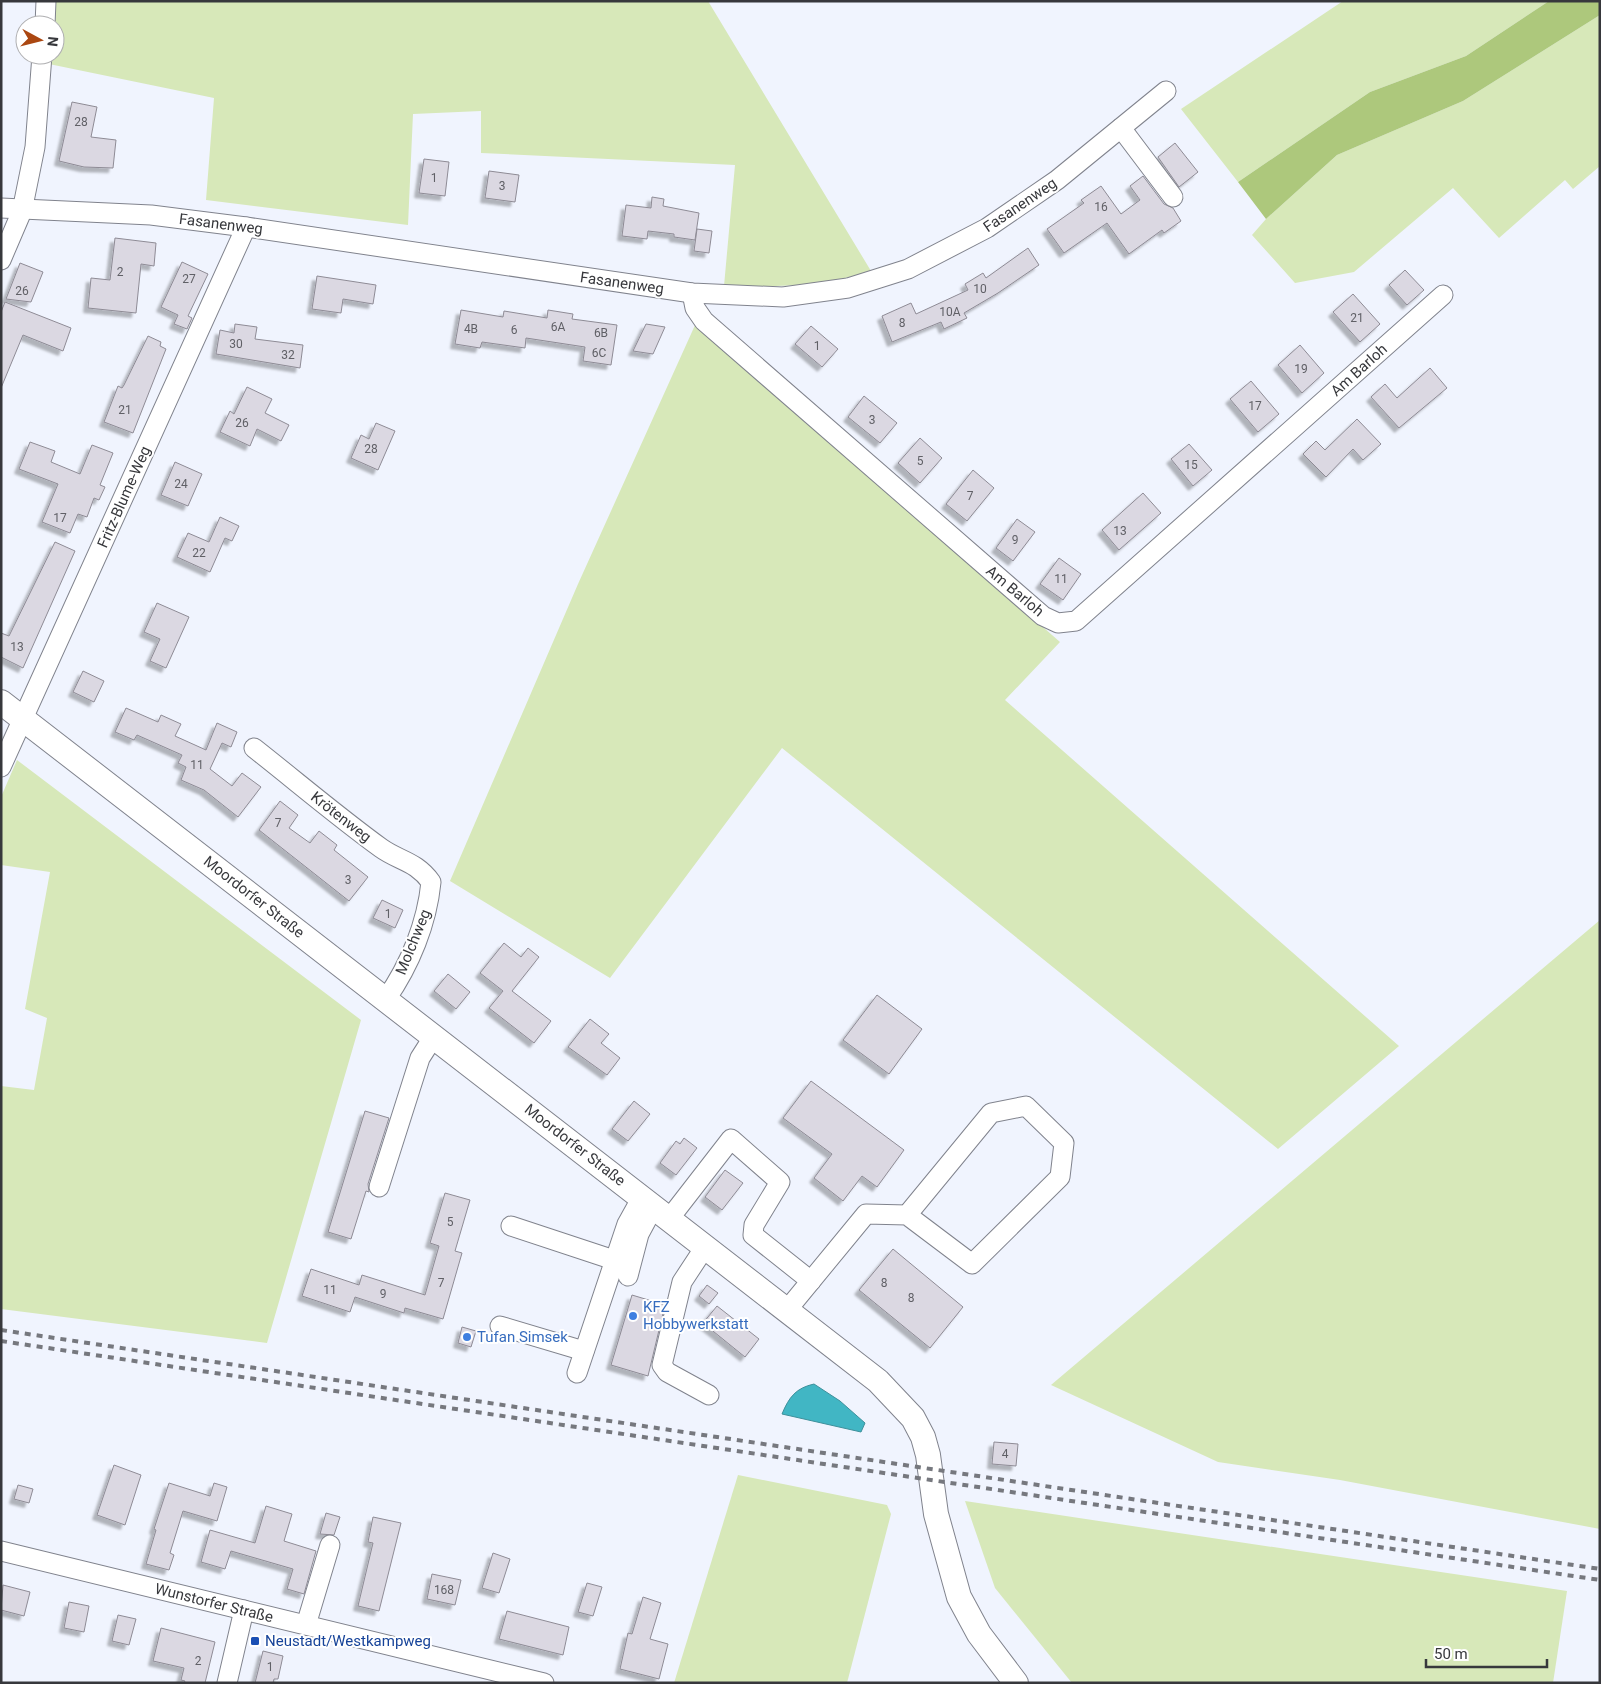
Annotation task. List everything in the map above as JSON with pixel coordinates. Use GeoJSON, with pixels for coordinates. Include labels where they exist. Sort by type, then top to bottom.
{"type":"FeatureCollection","features":[{"type":"Feature","properties":{"kind":"main road","name":"Moordorfer Straße"},"geometry":{"type":"LineString","coordinates":[[1,702],[878,1381],[913,1418],[923,1437],[928,1455],[936,1514],[959,1598],[980,1634],[1016,1683]]}},
{"type":"Feature","properties":{"kind":"street"},"geometry":{"type":"LineString","coordinates":[[45,15],[46,1]]}},
{"type":"Feature","properties":{"kind":"street"},"geometry":{"type":"LineString","coordinates":[[1,260],[22,211],[35,147],[41,65]]}},
{"type":"Feature","properties":{"kind":"street","name":"Fasanenweg"},"geometry":{"type":"LineString","coordinates":[[1,208],[22,211],[151,216],[246,227],[692,293],[783,297],[848,288],[908,269],[987,228],[1057,180],[1166,91]]}},
{"type":"Feature","properties":{"kind":"street"},"geometry":{"type":"LineString","coordinates":[[1121,128],[1173,197]]}},
{"type":"Feature","properties":{"kind":"street","name":"Fritz-Blume-Weg"},"geometry":{"type":"LineString","coordinates":[[1,767],[246,227]]}},
{"type":"Feature","properties":{"kind":"street","name":"Am Barloh"},"geometry":{"type":"LineString","coordinates":[[692,293],[695,308],[704,321],[1043,616],[1058,623],[1076,621],[1444,295]]}},
{"type":"Feature","properties":{"kind":"street","name":"Krötenweg"},"geometry":{"type":"LineString","coordinates":[[254,748],[383,849],[411,862],[424,872],[430,882]]}},
{"type":"Feature","properties":{"kind":"street","name":"Molchweg"},"geometry":{"type":"LineString","coordinates":[[386,999],[396,986],[415,944],[428,908],[430,882]]}},
{"type":"Feature","properties":{"kind":"street"},"geometry":{"type":"LineString","coordinates":[[379,1188],[420,1058],[434,1036]]}},
{"type":"Feature","properties":{"kind":"street"},"geometry":{"type":"LineString","coordinates":[[787,1310],[866,1214],[907,1215],[972,1264],[1060,1177],[1064,1143],[1026,1106],[992,1113],[907,1215]]}},
{"type":"Feature","properties":{"kind":"street"},"geometry":{"type":"LineString","coordinates":[[576,1373],[627,1224],[655,1208],[731,1139],[780,1182],[754,1225],[753,1235],[811,1281]]}},
{"type":"Feature","properties":{"kind":"street"},"geometry":{"type":"LineString","coordinates":[[628,1276],[639,1234],[655,1208]]}},
{"type":"Feature","properties":{"kind":"street"},"geometry":{"type":"LineString","coordinates":[[511,1226],[614,1260]]}},
{"type":"Feature","properties":{"kind":"street"},"geometry":{"type":"LineString","coordinates":[[705,1247],[682,1282],[662,1365],[667,1372],[709,1395]]}},
{"type":"Feature","properties":{"kind":"street"},"geometry":{"type":"LineString","coordinates":[[500,1326],[584,1351]]}},
{"type":"Feature","properties":{"kind":"street"},"geometry":{"type":"LineString","coordinates":[[306,1625],[330,1545]]}},
{"type":"Feature","properties":{"kind":"street","name":"Wunstorfer Straße"},"geometry":{"type":"LineString","coordinates":[[1,1551],[544,1683]]}},
{"type":"Feature","properties":{"kind":"street"},"geometry":{"type":"LineString","coordinates":[[227,1683],[244,1610]]}},
{"type":"Feature","properties":{"kind":"green space"},"geometry":{"type":"Polygon","coordinates":[[[54,1],[708,1],[871,271],[835,280],[798,285],[724,286],[735,165],[481,153],[481,111],[413,114],[408,225],[206,200],[214,98],[54,65],[65,65],[65,15],[53,15],[54,1]]]}},
{"type":"Feature","properties":{"kind":"green space"},"geometry":{"type":"Polygon","coordinates":[[[1343,1],[1549,1],[1466,56],[1370,92],[1238,182],[1181,109],[1343,1]]]}},
{"type":"Feature","properties":{"kind":"green space"},"geometry":{"type":"Polygon","coordinates":[[[1549,1],[1600,1],[1600,15],[1463,101],[1337,155],[1266,219],[1238,182],[1370,92],[1466,56],[1549,1]]]}},
{"type":"Feature","properties":{"kind":"green space"},"geometry":{"type":"Polygon","coordinates":[[[1600,15],[1600,166],[1573,189],[1565,180],[1499,238],[1453,188],[1354,272],[1295,283],[1252,235],[1266,219],[1337,155],[1463,101],[1600,15]]]}},
{"type":"Feature","properties":{"kind":"green space"},"geometry":{"type":"Polygon","coordinates":[[[696,323],[1060,642],[1005,700],[1399,1046],[1278,1149],[782,748],[610,978],[450,881],[578,584],[696,323]]]}},
{"type":"Feature","properties":{"kind":"green space"},"geometry":{"type":"Polygon","coordinates":[[[17,760],[361,1020],[267,1343],[1,1309],[1,1086],[34,1090],[47,1018],[25,1009],[50,872],[1,865],[1,797],[17,760]]]}},
{"type":"Feature","properties":{"kind":"green space"},"geometry":{"type":"Polygon","coordinates":[[[1600,920],[1600,1529],[1340,1480],[1218,1462],[1051,1385],[1600,920]]]}},
{"type":"Feature","properties":{"kind":"green space"},"geometry":{"type":"Polygon","coordinates":[[[738,1475],[887,1505],[891,1514],[847,1683],[674,1683],[738,1475]]]}},
{"type":"Feature","properties":{"kind":"green space"},"geometry":{"type":"Polygon","coordinates":[[[965,1501],[1567,1591],[1553,1683],[1072,1683],[995,1588],[965,1501]]]}},
{"type":"Feature","properties":{"kind":"water"},"geometry":{"type":"Polygon","coordinates":[[[814,1384],[840,1401],[865,1423],[861,1432],[782,1414],[794,1394],[802,1388],[814,1384]]]}},
{"type":"Feature","properties":{"kind":"building"},"geometry":{"type":"Polygon","coordinates":[[[72,102],[97,107],[91,137],[116,140],[113,168],[84,167],[59,161],[72,102]]]}},
{"type":"Feature","properties":{"kind":"building"},"geometry":{"type":"Polygon","coordinates":[[[1175,143],[1198,172],[1179,187],[1158,157],[1175,143]]]}},
{"type":"Feature","properties":{"kind":"building"},"geometry":{"type":"Polygon","coordinates":[[[424,159],[449,162],[445,196],[419,193],[424,159]]]}},
{"type":"Feature","properties":{"kind":"building"},"geometry":{"type":"Polygon","coordinates":[[[489,171],[519,175],[515,202],[485,198],[489,171]]]}},
{"type":"Feature","properties":{"kind":"building"},"geometry":{"type":"Polygon","coordinates":[[[1143,176],[1164,204],[1173,208],[1181,221],[1164,233],[1162,230],[1129,254],[1107,223],[1064,253],[1047,229],[1084,203],[1081,200],[1101,186],[1121,214],[1140,200],[1130,186],[1143,176]]]}},
{"type":"Feature","properties":{"kind":"building"},"geometry":{"type":"Polygon","coordinates":[[[652,197],[664,199],[663,206],[699,213],[695,240],[674,237],[674,234],[648,231],[647,239],[622,236],[626,205],[651,208],[652,197]]]}},
{"type":"Feature","properties":{"kind":"building"},"geometry":{"type":"Polygon","coordinates":[[[697,229],[712,231],[709,253],[694,251],[697,229]]]}},
{"type":"Feature","properties":{"kind":"building"},"geometry":{"type":"Polygon","coordinates":[[[115,238],[156,243],[154,266],[141,264],[136,313],[88,308],[91,278],[110,280],[115,238]]]}},
{"type":"Feature","properties":{"kind":"building"},"geometry":{"type":"Polygon","coordinates":[[[1028,248],[1039,265],[964,313],[967,318],[944,329],[941,322],[892,342],[882,316],[911,303],[916,314],[968,290],[965,284],[983,273],[986,278],[1028,248]]]}},
{"type":"Feature","properties":{"kind":"building"},"geometry":{"type":"Polygon","coordinates":[[[182,262],[208,274],[188,316],[192,318],[187,329],[174,324],[178,315],[161,307],[182,262]]]}},
{"type":"Feature","properties":{"kind":"building"},"geometry":{"type":"Polygon","coordinates":[[[20,263],[43,272],[31,302],[6,299],[20,263]]]}},
{"type":"Feature","properties":{"kind":"building"},"geometry":{"type":"Polygon","coordinates":[[[1405,270],[1424,290],[1407,305],[1389,285],[1405,270]]]}},
{"type":"Feature","properties":{"kind":"building"},"geometry":{"type":"Polygon","coordinates":[[[317,276],[376,285],[373,304],[343,299],[341,313],[312,309],[317,276]]]}},
{"type":"Feature","properties":{"kind":"building"},"geometry":{"type":"Polygon","coordinates":[[[1353,294],[1380,324],[1360,342],[1333,312],[1353,294]]]}},
{"type":"Feature","properties":{"kind":"building"},"geometry":{"type":"Polygon","coordinates":[[[5,302],[71,328],[63,351],[23,335],[1,388],[1,312],[5,302]]]}},
{"type":"Feature","properties":{"kind":"building"},"geometry":{"type":"Polygon","coordinates":[[[461,310],[503,317],[504,311],[547,318],[548,310],[573,314],[572,319],[617,325],[611,365],[583,361],[585,347],[526,338],[525,348],[482,342],[480,348],[455,344],[461,310]]]}},
{"type":"Feature","properties":{"kind":"building"},"geometry":{"type":"Polygon","coordinates":[[[235,324],[257,327],[255,339],[303,345],[300,368],[216,354],[220,330],[234,333],[235,324]]]}},
{"type":"Feature","properties":{"kind":"building"},"geometry":{"type":"Polygon","coordinates":[[[646,324],[665,327],[653,354],[633,351],[646,324]]]}},
{"type":"Feature","properties":{"kind":"building"},"geometry":{"type":"Polygon","coordinates":[[[811,326],[838,349],[822,367],[795,344],[811,326]]]}},
{"type":"Feature","properties":{"kind":"building"},"geometry":{"type":"Polygon","coordinates":[[[148,336],[161,342],[160,346],[166,349],[133,433],[104,422],[118,386],[122,388],[124,385],[148,336]]]}},
{"type":"Feature","properties":{"kind":"building"},"geometry":{"type":"Polygon","coordinates":[[[1300,345],[1324,373],[1302,393],[1278,365],[1300,345]]]}},
{"type":"Feature","properties":{"kind":"building"},"geometry":{"type":"Polygon","coordinates":[[[1430,368],[1447,388],[1399,428],[1371,397],[1385,384],[1397,398],[1430,368]]]}},
{"type":"Feature","properties":{"kind":"building"},"geometry":{"type":"Polygon","coordinates":[[[1251,381],[1279,414],[1258,432],[1230,399],[1251,381]]]}},
{"type":"Feature","properties":{"kind":"building"},"geometry":{"type":"Polygon","coordinates":[[[247,387],[272,399],[265,413],[289,425],[281,441],[257,429],[250,446],[220,432],[230,411],[234,414],[247,387]]]}},
{"type":"Feature","properties":{"kind":"building"},"geometry":{"type":"Polygon","coordinates":[[[864,396],[897,423],[880,443],[848,417],[864,396]]]}},
{"type":"Feature","properties":{"kind":"building"},"geometry":{"type":"Polygon","coordinates":[[[1357,419],[1381,444],[1363,460],[1353,449],[1326,477],[1303,454],[1316,441],[1325,450],[1357,419]]]}},
{"type":"Feature","properties":{"kind":"building"},"geometry":{"type":"Polygon","coordinates":[[[376,423],[395,431],[378,470],[351,458],[361,435],[369,439],[376,423]]]}},
{"type":"Feature","properties":{"kind":"building"},"geometry":{"type":"Polygon","coordinates":[[[920,438],[942,458],[920,483],[898,463],[920,438]]]}},
{"type":"Feature","properties":{"kind":"building"},"geometry":{"type":"Polygon","coordinates":[[[30,442],[55,451],[51,462],[80,474],[92,445],[113,453],[100,485],[105,487],[99,500],[94,498],[87,517],[78,514],[70,533],[42,522],[58,484],[19,469],[30,442]]]}},
{"type":"Feature","properties":{"kind":"building"},"geometry":{"type":"Polygon","coordinates":[[[1189,444],[1212,470],[1193,486],[1171,459],[1189,444]]]}},
{"type":"Feature","properties":{"kind":"building"},"geometry":{"type":"Polygon","coordinates":[[[175,462],[202,474],[188,506],[161,495],[175,462]]]}},
{"type":"Feature","properties":{"kind":"building"},"geometry":{"type":"Polygon","coordinates":[[[973,470],[994,488],[967,521],[946,504],[973,470]]]}},
{"type":"Feature","properties":{"kind":"building"},"geometry":{"type":"Polygon","coordinates":[[[1143,493],[1161,513],[1119,550],[1102,530],[1143,493]]]}},
{"type":"Feature","properties":{"kind":"building"},"geometry":{"type":"Polygon","coordinates":[[[220,517],[239,526],[232,541],[225,538],[210,572],[177,557],[188,533],[209,542],[220,517]]]}},
{"type":"Feature","properties":{"kind":"building"},"geometry":{"type":"Polygon","coordinates":[[[1017,519],[1035,532],[1013,561],[996,548],[1017,519]]]}},
{"type":"Feature","properties":{"kind":"building"},"geometry":{"type":"Polygon","coordinates":[[[55,542],[75,551],[23,668],[1,657],[1,633],[9,636],[55,542]]]}},
{"type":"Feature","properties":{"kind":"building"},"geometry":{"type":"Polygon","coordinates":[[[1059,558],[1081,574],[1063,600],[1040,584],[1059,558]]]}},
{"type":"Feature","properties":{"kind":"building"},"geometry":{"type":"Polygon","coordinates":[[[157,603],[189,617],[166,668],[150,661],[160,639],[144,632],[157,603]]]}},
{"type":"Feature","properties":{"kind":"building"},"geometry":{"type":"Polygon","coordinates":[[[83,671],[104,681],[94,702],[73,692],[83,671]]]}},
{"type":"Feature","properties":{"kind":"building"},"geometry":{"type":"Polygon","coordinates":[[[126,708],[158,722],[161,715],[181,724],[175,736],[206,750],[217,723],[237,732],[231,747],[222,743],[210,769],[232,786],[242,773],[261,787],[238,817],[204,790],[181,780],[186,767],[178,763],[182,755],[137,735],[134,740],[115,732],[126,708]]]}},
{"type":"Feature","properties":{"kind":"building"},"geometry":{"type":"Polygon","coordinates":[[[280,801],[298,815],[289,828],[310,843],[319,831],[337,845],[334,850],[368,877],[349,901],[259,830],[280,801]]]}},
{"type":"Feature","properties":{"kind":"building"},"geometry":{"type":"Polygon","coordinates":[[[382,900],[403,910],[395,928],[373,918],[382,900]]]}},
{"type":"Feature","properties":{"kind":"building"},"geometry":{"type":"Polygon","coordinates":[[[504,943],[521,957],[528,948],[539,957],[512,991],[551,1021],[534,1043],[489,1008],[503,991],[480,973],[504,943]]]}},
{"type":"Feature","properties":{"kind":"building"},"geometry":{"type":"Polygon","coordinates":[[[448,974],[470,992],[456,1009],[434,991],[448,974]]]}},
{"type":"Feature","properties":{"kind":"building"},"geometry":{"type":"Polygon","coordinates":[[[877,995],[922,1029],[889,1074],[843,1040],[877,995]]]}},
{"type":"Feature","properties":{"kind":"building"},"geometry":{"type":"Polygon","coordinates":[[[590,1019],[609,1034],[601,1043],[620,1058],[607,1075],[568,1047],[590,1019]]]}},
{"type":"Feature","properties":{"kind":"building"},"geometry":{"type":"Polygon","coordinates":[[[811,1081],[904,1150],[877,1187],[862,1176],[843,1201],[814,1178],[832,1154],[783,1118],[811,1081]]]}},
{"type":"Feature","properties":{"kind":"building"},"geometry":{"type":"Polygon","coordinates":[[[634,1101],[650,1114],[628,1141],[612,1129],[634,1101]]]}},
{"type":"Feature","properties":{"kind":"building"},"geometry":{"type":"Polygon","coordinates":[[[365,1111],[389,1118],[368,1184],[369,1192],[366,1191],[351,1239],[328,1232],[365,1111]]]}},
{"type":"Feature","properties":{"kind":"building"},"geometry":{"type":"Polygon","coordinates":[[[684,1138],[697,1148],[676,1175],[660,1163],[676,1141],[680,1144],[684,1138]]]}},
{"type":"Feature","properties":{"kind":"building"},"geometry":{"type":"Polygon","coordinates":[[[725,1170],[743,1183],[722,1210],[705,1197],[725,1170]]]}},
{"type":"Feature","properties":{"kind":"building"},"geometry":{"type":"Polygon","coordinates":[[[445,1193],[470,1200],[455,1251],[462,1253],[443,1319],[405,1308],[404,1313],[355,1297],[350,1312],[302,1296],[311,1269],[359,1285],[362,1275],[425,1295],[439,1246],[430,1243],[445,1193]]]}},
{"type":"Feature","properties":{"kind":"building"},"geometry":{"type":"Polygon","coordinates":[[[893,1249],[963,1307],[930,1348],[859,1290],[893,1249]]]}},
{"type":"Feature","properties":{"kind":"building"},"geometry":{"type":"Polygon","coordinates":[[[707,1285],[718,1293],[709,1304],[699,1296],[707,1285]]]}},
{"type":"Feature","properties":{"kind":"building"},"geometry":{"type":"Polygon","coordinates":[[[632,1295],[665,1305],[648,1376],[611,1365],[632,1295]]]}},
{"type":"Feature","properties":{"kind":"building"},"geometry":{"type":"Polygon","coordinates":[[[717,1306],[759,1339],[745,1357],[703,1323],[717,1306]]]}},
{"type":"Feature","properties":{"kind":"building","name":"Tufan Simsek"},"geometry":{"type":"Polygon","coordinates":[[[462,1327],[476,1331],[471,1347],[458,1343],[462,1327]]]}},
{"type":"Feature","properties":{"kind":"building"},"geometry":{"type":"Polygon","coordinates":[[[994,1442],[1018,1444],[1016,1466],[992,1464],[994,1442]]]}},
{"type":"Feature","properties":{"kind":"building"},"geometry":{"type":"Polygon","coordinates":[[[114,1465],[141,1475],[125,1525],[97,1515],[114,1465]]]}},
{"type":"Feature","properties":{"kind":"building"},"geometry":{"type":"Polygon","coordinates":[[[169,1483],[210,1496],[214,1483],[227,1487],[217,1521],[183,1511],[170,1553],[174,1555],[169,1570],[146,1564],[156,1530],[154,1529],[169,1483]]]}},
{"type":"Feature","properties":{"kind":"building"},"geometry":{"type":"Polygon","coordinates":[[[18,1485],[33,1489],[29,1503],[14,1499],[18,1485]]]}},
{"type":"Feature","properties":{"kind":"building"},"geometry":{"type":"Polygon","coordinates":[[[266,1506],[292,1514],[284,1541],[316,1551],[304,1594],[287,1589],[293,1569],[231,1551],[225,1569],[201,1562],[210,1530],[255,1543],[266,1506]]]}},
{"type":"Feature","properties":{"kind":"building"},"geometry":{"type":"Polygon","coordinates":[[[326,1513],[340,1517],[334,1535],[320,1534],[326,1513]]]}},
{"type":"Feature","properties":{"kind":"building"},"geometry":{"type":"Polygon","coordinates":[[[373,1517],[401,1523],[379,1611],[358,1606],[373,1543],[368,1542],[373,1517]]]}},
{"type":"Feature","properties":{"kind":"building"},"geometry":{"type":"Polygon","coordinates":[[[493,1553],[510,1559],[499,1593],[482,1588],[493,1553]]]}},
{"type":"Feature","properties":{"kind":"building"},"geometry":{"type":"Polygon","coordinates":[[[432,1574],[461,1580],[455,1605],[427,1599],[432,1574]]]}},
{"type":"Feature","properties":{"kind":"building"},"geometry":{"type":"Polygon","coordinates":[[[587,1583],[602,1587],[593,1616],[578,1612],[587,1583]]]}},
{"type":"Feature","properties":{"kind":"building"},"geometry":{"type":"Polygon","coordinates":[[[3,1585],[30,1592],[24,1616],[1,1610],[3,1585]]]}},
{"type":"Feature","properties":{"kind":"building"},"geometry":{"type":"Polygon","coordinates":[[[643,1597],[661,1603],[650,1639],[668,1644],[659,1679],[620,1669],[628,1633],[632,1634],[643,1597]]]}},
{"type":"Feature","properties":{"kind":"building"},"geometry":{"type":"Polygon","coordinates":[[[69,1602],[89,1606],[84,1632],[64,1628],[69,1602]]]}},
{"type":"Feature","properties":{"kind":"building"},"geometry":{"type":"Polygon","coordinates":[[[507,1611],[569,1627],[563,1655],[499,1639],[507,1611]]]}},
{"type":"Feature","properties":{"kind":"building"},"geometry":{"type":"Polygon","coordinates":[[[118,1615],[136,1619],[129,1645],[112,1641],[118,1615]]]}},
{"type":"Feature","properties":{"kind":"building"},"geometry":{"type":"Polygon","coordinates":[[[161,1628],[215,1642],[205,1683],[184,1683],[185,1681],[181,1680],[184,1668],[153,1661],[161,1628]]]}},
{"type":"Feature","properties":{"kind":"building"},"geometry":{"type":"Polygon","coordinates":[[[263,1651],[283,1656],[278,1679],[274,1679],[273,1683],[255,1683],[263,1651]]]}},
{"type":"Feature","properties":{"kind":"railway"},"geometry":{"type":"LineString","coordinates":[[1,1330],[1600,1569]]}},
{"type":"Feature","properties":{"kind":"railway"},"geometry":{"type":"LineString","coordinates":[[1,1341],[1600,1580]]}},
{"type":"Feature","properties":{"kind":"place","name":"KFZ Hobbywerkstatt"},"geometry":{"type":"Point","coordinates":[633,1316]}},
{"type":"Feature","properties":{"kind":"place","name":"Tufan Simsek"},"geometry":{"type":"Point","coordinates":[467,1337]}},
{"type":"Feature","properties":{"kind":"place","name":"Neustadt/Westkampweg"},"geometry":{"type":"Point","coordinates":[255,1641]}}]}
